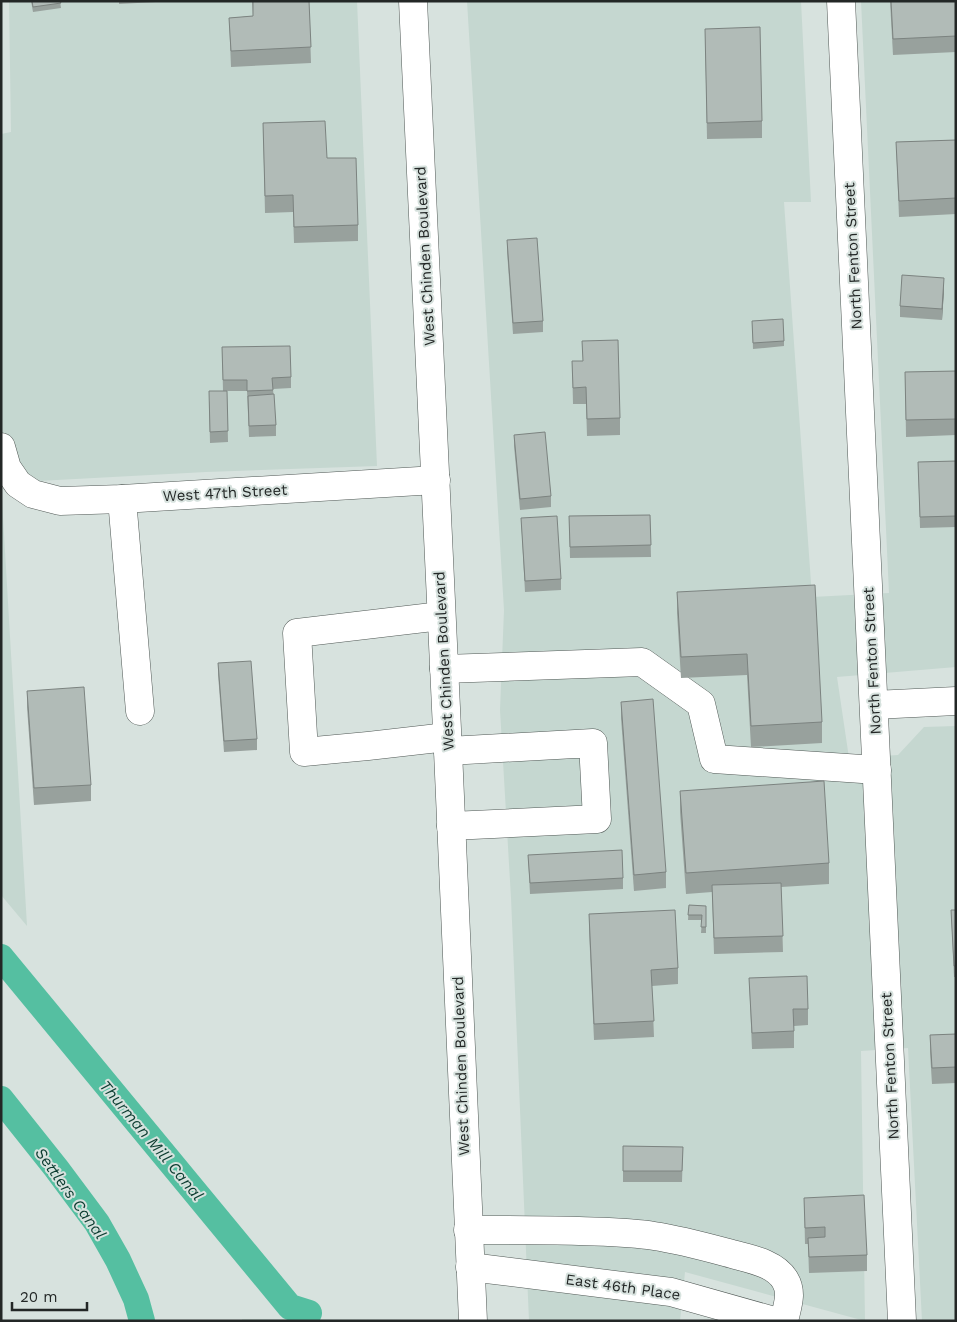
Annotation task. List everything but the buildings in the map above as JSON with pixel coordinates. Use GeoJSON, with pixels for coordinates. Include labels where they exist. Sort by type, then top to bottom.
{"type":"FeatureCollection","features":[{"type":"Feature","properties":{"kind":"street","name":"West Chinden Boulevard"},"geometry":{"type":"LineString","coordinates":[[413,1],[473,1321]]}},
{"type":"Feature","properties":{"kind":"street","name":"North Fenton Street"},"geometry":{"type":"LineString","coordinates":[[841,1],[902,1321]]}},
{"type":"Feature","properties":{"kind":"street","name":"West 47th Street"},"geometry":{"type":"LineString","coordinates":[[1,447],[7,468],[18,484],[33,494],[60,501],[436,480]]}},
{"type":"Feature","properties":{"kind":"street"},"geometry":{"type":"LineString","coordinates":[[122,499],[140,711]]}},
{"type":"Feature","properties":{"kind":"street"},"geometry":{"type":"LineString","coordinates":[[442,616],[297,633],[304,752],[368,746],[593,742],[597,818],[451,826]]}},
{"type":"Feature","properties":{"kind":"street"},"geometry":{"type":"LineString","coordinates":[[444,669],[642,662],[701,704],[714,759],[877,770]]}},
{"type":"Feature","properties":{"kind":"street"},"geometry":{"type":"LineString","coordinates":[[874,705],[956,701]]}},
{"type":"Feature","properties":{"kind":"street"},"geometry":{"type":"LineString","coordinates":[[468,1230],[610,1232],[645,1235],[705,1246],[769,1266],[779,1273],[785,1280],[789,1290],[784,1321]]}},
{"type":"Feature","properties":{"kind":"street","name":"East 46th Place"},"geometry":{"type":"LineString","coordinates":[[470,1267],[670,1292],[774,1321]]}},
{"type":"Feature","properties":{"kind":"shaded area"},"geometry":{"type":"Polygon","coordinates":[[[9,1],[357,1],[377,466],[206,472],[1,483],[1,134],[11,132],[9,1]]]}},
{"type":"Feature","properties":{"kind":"shaded area"},"geometry":{"type":"Polygon","coordinates":[[[467,1],[801,1],[811,202],[784,202],[812,597],[889,593],[861,1],[956,1],[956,667],[837,677],[849,758],[898,755],[924,727],[956,726],[956,1321],[922,1321],[908,1048],[861,1051],[865,1321],[685,1272],[680,1321],[529,1321],[511,898],[500,710],[504,610],[467,1]]]}},
{"type":"Feature","properties":{"kind":"shaded area"},"geometry":{"type":"Polygon","coordinates":[[[1,483],[27,926],[1,895],[1,483]]]}},
{"type":"Feature","properties":{"kind":"shaded area"},"geometry":{"type":"Polygon","coordinates":[[[242,1319],[416,1320],[416,1321],[242,1321],[242,1319]]]}},
{"type":"Feature","properties":{"kind":"waterway","name":"Thurman Mill Canal"},"geometry":{"type":"LineString","coordinates":[[1,957],[290,1307],[309,1313]]}},
{"type":"Feature","properties":{"kind":"waterway","name":"Settlers Canal"},"geometry":{"type":"LineString","coordinates":[[1,1099],[97,1223],[118,1260],[136,1299],[142,1321]]}}]}
